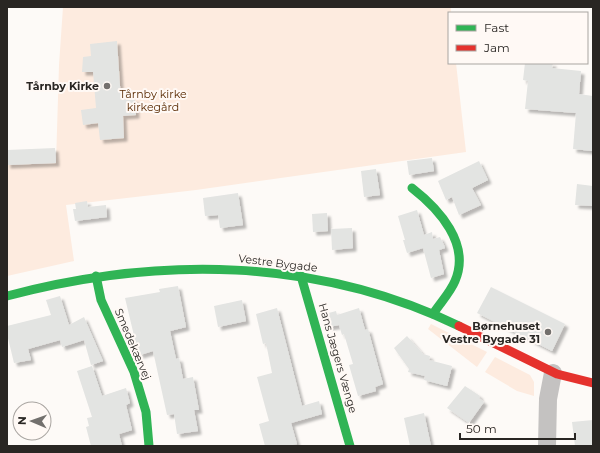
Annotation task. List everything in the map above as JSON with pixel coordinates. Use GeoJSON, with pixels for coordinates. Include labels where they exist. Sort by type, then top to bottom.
{"type":"FeatureCollection","features":[{"type":"Feature","properties":{"kind":"street"},"geometry":{"type":"LineString","coordinates":[[412,188],[426,198],[442,217],[452,233],[458,249],[459,264],[455,280],[433,314]]}},
{"type":"Feature","properties":{"kind":"street","name":"Vestre Bygade"},"geometry":{"type":"LineString","coordinates":[[7,296],[96,276],[164,269],[228,269],[301,276],[369,291],[433,314],[553,373],[593,383]]}},
{"type":"Feature","properties":{"kind":"street","name":"Smedekærvej"},"geometry":{"type":"LineString","coordinates":[[96,276],[101,300],[134,372],[146,412],[149,446]]}},
{"type":"Feature","properties":{"kind":"street","name":"Hans Jægers Vænge"},"geometry":{"type":"LineString","coordinates":[[301,276],[350,446]]}},
{"type":"Feature","properties":{"kind":"street"},"geometry":{"type":"LineString","coordinates":[[547,446],[548,399],[553,373]]}},
{"type":"Feature","properties":{"kind":"green space","name":"Tårnby kirke kirkegård"},"geometry":{"type":"Polygon","coordinates":[[[63,7],[451,7],[451,12],[448,12],[448,64],[456,64],[466,152],[196,190],[66,205],[74,261],[7,276],[7,165],[56,163],[59,65],[63,7]]]}},
{"type":"Feature","properties":{"kind":"green space"},"geometry":{"type":"Polygon","coordinates":[[[431,324],[487,352],[477,367],[428,329],[431,324]]]}},
{"type":"Feature","properties":{"kind":"green space"},"geometry":{"type":"Polygon","coordinates":[[[495,357],[530,375],[534,382],[534,396],[517,391],[485,372],[495,357]]]}},
{"type":"Feature","properties":{"kind":"building","name":"Tårnby Kirke"},"geometry":{"type":"Polygon","coordinates":[[[117,41],[121,100],[135,99],[136,115],[123,116],[124,138],[100,140],[98,123],[83,125],[81,110],[96,108],[93,72],[82,72],[83,57],[91,56],[90,44],[117,41]]]}},
{"type":"Feature","properties":{"kind":"building"},"geometry":{"type":"Polygon","coordinates":[[[525,64],[553,64],[552,68],[581,71],[579,94],[593,96],[593,151],[573,149],[576,113],[525,109],[528,81],[523,80],[525,64]]]}},
{"type":"Feature","properties":{"kind":"building"},"geometry":{"type":"Polygon","coordinates":[[[55,148],[56,163],[7,165],[7,150],[55,148]]]}},
{"type":"Feature","properties":{"kind":"building"},"geometry":{"type":"Polygon","coordinates":[[[432,158],[434,171],[409,175],[407,161],[432,158]]]}},
{"type":"Feature","properties":{"kind":"building"},"geometry":{"type":"Polygon","coordinates":[[[479,161],[488,180],[472,188],[481,205],[459,215],[452,197],[446,200],[438,181],[479,161]]]}},
{"type":"Feature","properties":{"kind":"building"},"geometry":{"type":"Polygon","coordinates":[[[376,169],[380,195],[364,197],[361,171],[376,169]]]}},
{"type":"Feature","properties":{"kind":"building"},"geometry":{"type":"Polygon","coordinates":[[[577,184],[593,186],[593,206],[575,205],[577,184]]]}},
{"type":"Feature","properties":{"kind":"building"},"geometry":{"type":"Polygon","coordinates":[[[238,193],[243,225],[220,228],[218,215],[205,216],[203,198],[238,193]]]}},
{"type":"Feature","properties":{"kind":"building"},"geometry":{"type":"Polygon","coordinates":[[[87,201],[88,207],[106,205],[107,217],[75,221],[73,209],[76,209],[75,203],[87,201]]]}},
{"type":"Feature","properties":{"kind":"building"},"geometry":{"type":"Polygon","coordinates":[[[417,210],[424,235],[432,232],[433,239],[440,237],[444,245],[445,248],[439,250],[444,274],[431,278],[423,248],[407,253],[398,216],[417,210]]]}},
{"type":"Feature","properties":{"kind":"building"},"geometry":{"type":"Polygon","coordinates":[[[327,213],[328,231],[313,232],[312,214],[327,213]]]}},
{"type":"Feature","properties":{"kind":"building"},"geometry":{"type":"Polygon","coordinates":[[[352,228],[353,248],[332,250],[331,229],[352,228]]]}},
{"type":"Feature","properties":{"kind":"building"},"geometry":{"type":"Polygon","coordinates":[[[178,286],[186,327],[170,331],[176,359],[179,358],[183,379],[193,377],[199,410],[194,410],[198,431],[177,434],[174,414],[167,415],[153,351],[140,355],[125,298],[160,292],[159,289],[178,286]]]}},
{"type":"Feature","properties":{"kind":"building"},"geometry":{"type":"Polygon","coordinates":[[[491,287],[565,324],[552,351],[477,313],[491,287]]]}},
{"type":"Feature","properties":{"kind":"building"},"geometry":{"type":"Polygon","coordinates":[[[60,296],[69,325],[84,317],[103,361],[91,365],[84,340],[62,347],[60,340],[28,349],[31,360],[14,363],[7,334],[7,326],[51,315],[46,300],[60,296]]]}},
{"type":"Feature","properties":{"kind":"building"},"geometry":{"type":"Polygon","coordinates":[[[242,300],[246,321],[218,327],[214,306],[242,300]]]}},
{"type":"Feature","properties":{"kind":"building"},"geometry":{"type":"Polygon","coordinates":[[[277,308],[302,406],[319,401],[322,414],[291,423],[297,444],[289,446],[265,446],[259,424],[269,421],[257,377],[272,373],[266,343],[263,344],[256,314],[277,308]]]}},
{"type":"Feature","properties":{"kind":"building"},"geometry":{"type":"Polygon","coordinates":[[[359,308],[365,330],[368,329],[383,384],[375,387],[376,391],[358,396],[349,365],[353,364],[344,334],[342,335],[339,325],[329,327],[325,314],[336,311],[337,315],[359,308]]]}},
{"type":"Feature","properties":{"kind":"building"},"geometry":{"type":"Polygon","coordinates":[[[407,336],[423,354],[430,356],[429,360],[452,366],[447,386],[424,380],[425,376],[408,372],[409,369],[394,348],[407,336]]]}},
{"type":"Feature","properties":{"kind":"building"},"geometry":{"type":"Polygon","coordinates":[[[92,366],[102,396],[126,388],[130,403],[126,405],[132,430],[119,434],[122,446],[91,446],[86,427],[89,426],[87,418],[92,417],[77,371],[92,366]]]}},
{"type":"Feature","properties":{"kind":"building"},"geometry":{"type":"Polygon","coordinates":[[[465,386],[480,396],[479,398],[484,402],[469,423],[447,408],[465,386]]]}},
{"type":"Feature","properties":{"kind":"building"},"geometry":{"type":"Polygon","coordinates":[[[424,413],[431,446],[410,446],[404,418],[424,413]]]}},
{"type":"Feature","properties":{"kind":"building"},"geometry":{"type":"Polygon","coordinates":[[[593,420],[593,446],[575,446],[572,422],[593,420]]]}},
{"type":"Feature","properties":{"kind":"traffic: fast"},"geometry":{"type":"LineString","coordinates":[[412,188],[432,206],[450,228],[456,241],[459,254],[459,267],[455,281],[448,294],[433,314]]}},
{"type":"Feature","properties":{"kind":"traffic: fast"},"geometry":{"type":"LineString","coordinates":[[7,296],[64,283],[121,274],[179,270],[236,270],[293,276],[349,287],[405,303],[459,326]]}},
{"type":"Feature","properties":{"kind":"traffic: fast"},"geometry":{"type":"LineString","coordinates":[[96,276],[101,300],[134,372],[146,412],[149,446]]}},
{"type":"Feature","properties":{"kind":"traffic: fast"},"geometry":{"type":"LineString","coordinates":[[301,276],[350,446]]}},
{"type":"Feature","properties":{"kind":"traffic: jam"},"geometry":{"type":"LineString","coordinates":[[459,326],[557,374],[593,383]]}},
{"type":"Feature","properties":{"kind":"place","name":"Tårnby Kirke"},"geometry":{"type":"Point","coordinates":[107,86]}},
{"type":"Feature","properties":{"kind":"place","name":"Børnehuset Vestre Bygade 31"},"geometry":{"type":"Point","coordinates":[548,332]}}]}
